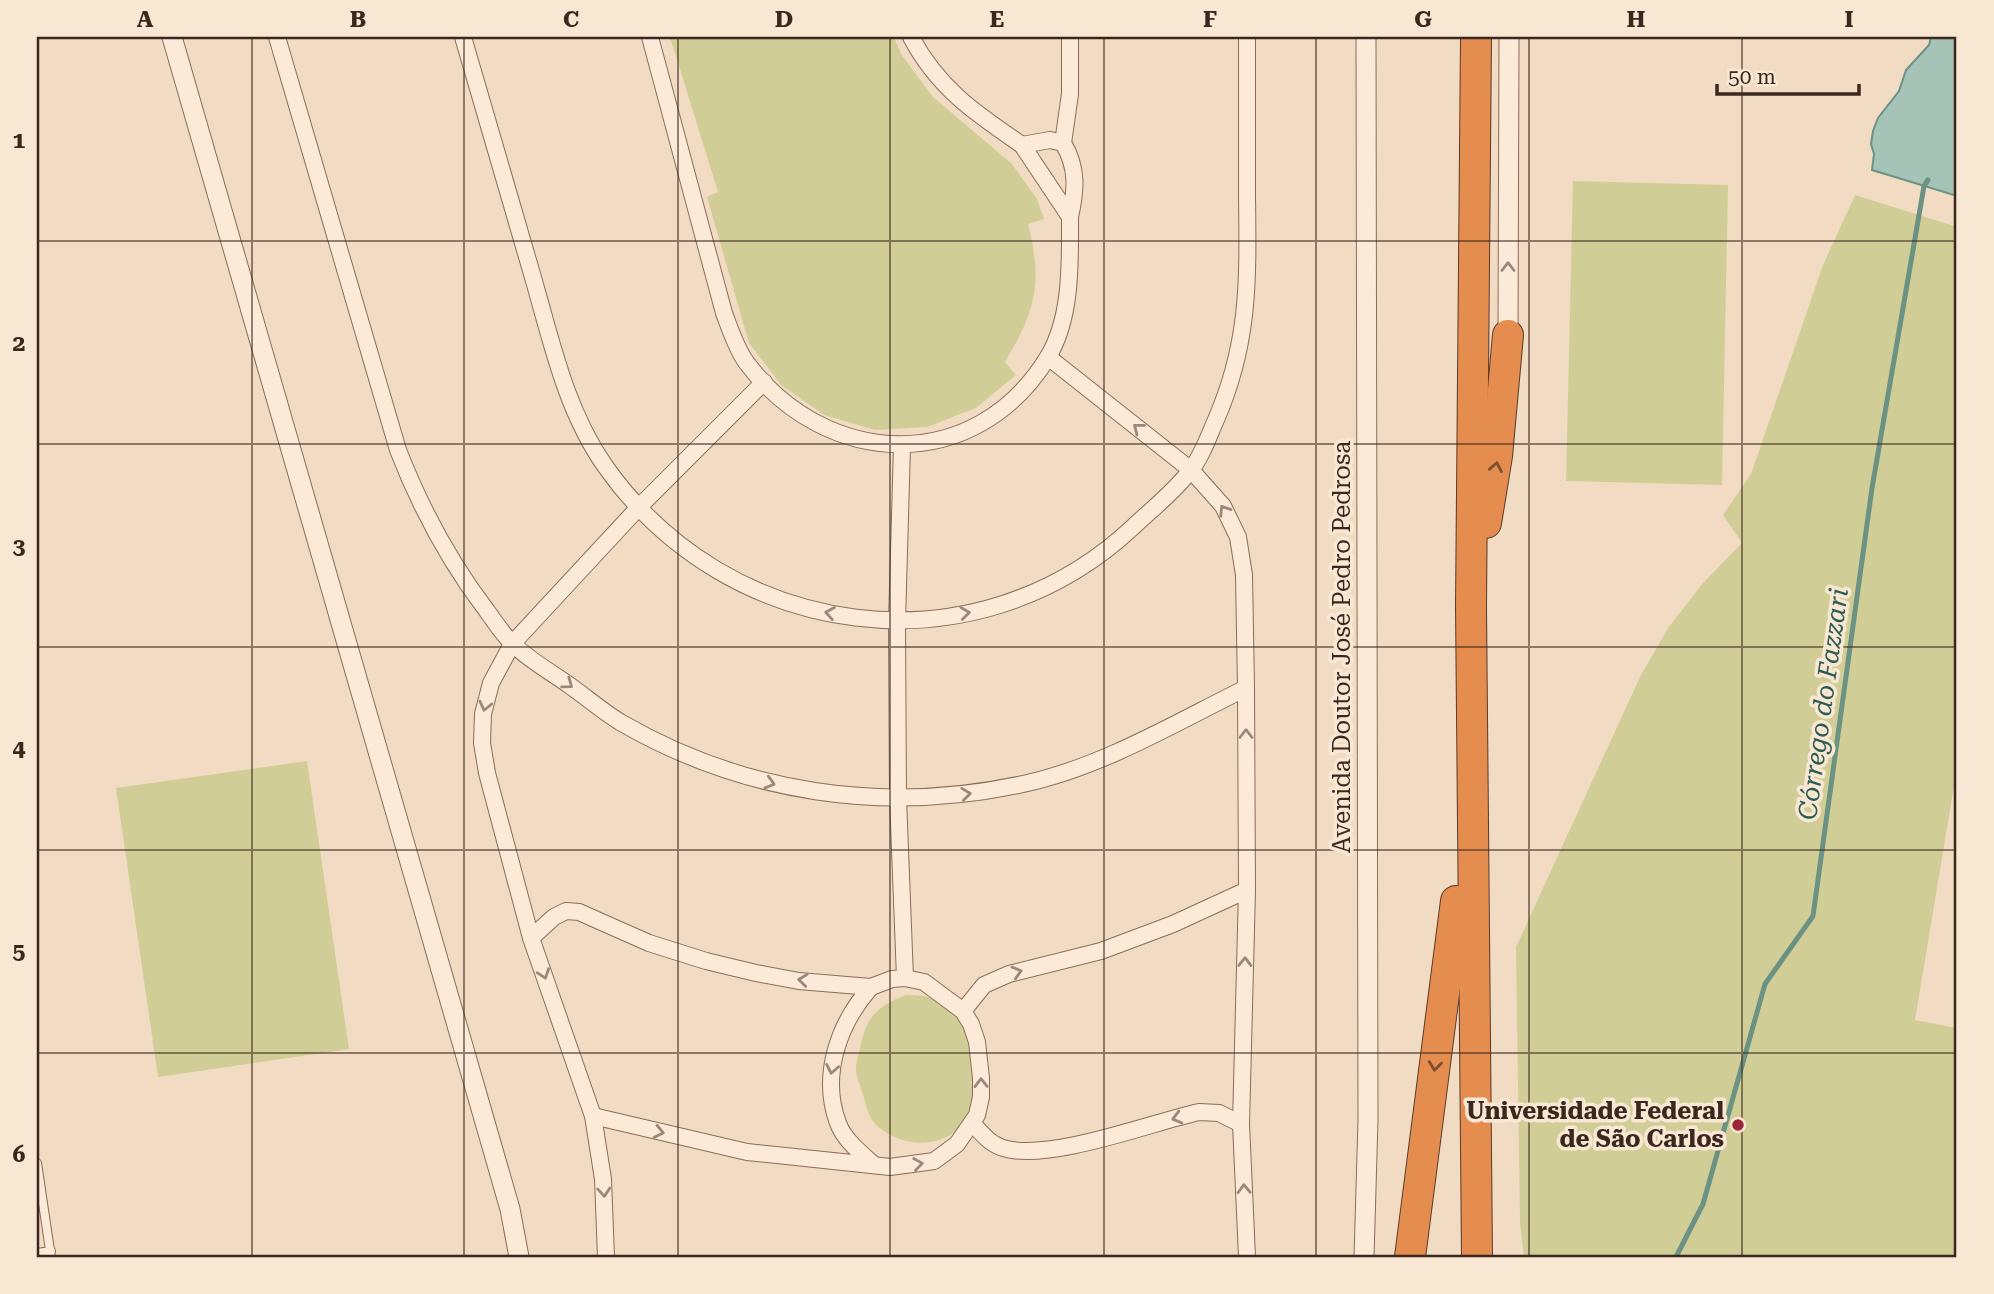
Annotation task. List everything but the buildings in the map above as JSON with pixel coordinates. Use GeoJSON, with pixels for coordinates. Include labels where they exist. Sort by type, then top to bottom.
{"type":"FeatureCollection","features":[{"type":"Feature","properties":{"kind":"highway"},"geometry":{"type":"LineString","coordinates":[[1455,37],[1452,554],[1457,901],[1457,1257]]}},
{"type":"Feature","properties":{"kind":"highway"},"geometry":{"type":"LineString","coordinates":[[1476,37],[1471,606],[1477,1257]]}},
{"type":"Feature","properties":{"kind":"highway"},"geometry":{"type":"LineString","coordinates":[[1471,606],[1497,456],[1508,335]]}},
{"type":"Feature","properties":{"kind":"highway"},"geometry":{"type":"LineString","coordinates":[[1410,1257],[1457,901]]}},
{"type":"Feature","properties":{"kind":"highway"},"geometry":{"type":"LineString","coordinates":[[1477,1150],[1493,1257]]}},
{"type":"Feature","properties":{"kind":"street"},"geometry":{"type":"LineString","coordinates":[[172,37],[510,1209],[519,1257]]}},
{"type":"Feature","properties":{"kind":"street"},"geometry":{"type":"LineString","coordinates":[[277,37],[398,450],[417,499],[449,558],[512,644],[619,721],[694,759],[777,786],[850,797],[965,795],[1026,783],[1097,761],[1246,688]]}},
{"type":"Feature","properties":{"kind":"street"},"geometry":{"type":"LineString","coordinates":[[463,37],[561,373],[582,428],[607,468],[674,542],[717,572],[762,594],[809,609],[897,622],[977,612],[1017,600],[1067,578],[1108,551],[1191,470],[1228,392],[1240,351],[1248,296],[1247,37]]}},
{"type":"Feature","properties":{"kind":"street"},"geometry":{"type":"LineString","coordinates":[[650,37],[724,313],[745,360],[764,383],[793,409],[836,432],[863,441],[902,446],[946,438],[971,429],[998,414],[1020,394],[1048,357],[1057,336],[1070,272],[1070,217],[1075,193],[1071,156],[1063,143],[1070,94],[1070,37]]}},
{"type":"Feature","properties":{"kind":"street"},"geometry":{"type":"LineString","coordinates":[[911,37],[933,73],[958,99],[1022,145],[1070,217]]}},
{"type":"Feature","properties":{"kind":"street","name":"Avenida Doutor José Pedro Pedrosa"},"geometry":{"type":"LineString","coordinates":[[1364,1257],[1368,1120],[1366,37]]}},
{"type":"Feature","properties":{"kind":"street"},"geometry":{"type":"LineString","coordinates":[[1508,335],[1509,37]]}},
{"type":"Feature","properties":{"kind":"street"},"geometry":{"type":"LineString","coordinates":[[1022,145],[1050,140],[1063,143]]}},
{"type":"Feature","properties":{"kind":"street"},"geometry":{"type":"LineString","coordinates":[[1048,357],[1191,470],[1223,506],[1238,537],[1244,575],[1246,688],[1247,890],[1241,1125],[1247,1257]]}},
{"type":"Feature","properties":{"kind":"street"},"geometry":{"type":"LineString","coordinates":[[606,1257],[603,1179],[593,1116],[531,938],[487,774],[482,743],[483,714],[491,683],[512,644],[640,506],[764,383]]}},
{"type":"Feature","properties":{"kind":"street"},"geometry":{"type":"LineString","coordinates":[[902,446],[897,622],[898,798],[905,978]]}},
{"type":"Feature","properties":{"kind":"street"},"geometry":{"type":"LineString","coordinates":[[963,1011],[985,985],[1009,974],[1101,951],[1174,924],[1247,890]]}},
{"type":"Feature","properties":{"kind":"street"},"geometry":{"type":"LineString","coordinates":[[531,938],[554,917],[566,911],[579,912],[638,938],[706,961],[799,981],[871,987],[892,979],[905,978],[924,982],[963,1011],[977,1042],[981,1097],[973,1124],[957,1144],[934,1161],[890,1167],[747,1152],[593,1116]]}},
{"type":"Feature","properties":{"kind":"street"},"geometry":{"type":"LineString","coordinates":[[871,987],[855,1004],[841,1034],[829,1086],[838,1125],[851,1143],[873,1164]]}},
{"type":"Feature","properties":{"kind":"street"},"geometry":{"type":"LineString","coordinates":[[973,1124],[989,1141],[1006,1149],[1029,1152],[1067,1146],[1199,1112],[1219,1113],[1241,1125]]}},
{"type":"Feature","properties":{"kind":"lane"},"geometry":{"type":"LineString","coordinates":[[37,1163],[51,1254],[37,1253]]}},
{"type":"Feature","properties":{"kind":"shaded area"},"geometry":{"type":"Polygon","coordinates":[[[670,37],[894,37],[901,54],[933,97],[1012,164],[1037,199],[1044,219],[1028,224],[1035,263],[1034,296],[1024,327],[1005,362],[1016,375],[976,408],[927,427],[875,430],[824,415],[781,385],[749,343],[707,197],[718,192],[670,37]]]}},
{"type":"Feature","properties":{"kind":"shaded area"},"geometry":{"type":"Polygon","coordinates":[[[1931,37],[1957,37],[1957,196],[1872,170],[1874,154],[1871,144],[1878,118],[1899,91],[1906,70],[1929,45],[1931,37]]]}},
{"type":"Feature","properties":{"kind":"shaded area"},"geometry":{"type":"Polygon","coordinates":[[[1573,181],[1728,185],[1722,485],[1566,481],[1573,181]]]}},
{"type":"Feature","properties":{"kind":"shaded area"},"geometry":{"type":"Polygon","coordinates":[[[1855,195],[1957,227],[1957,768],[1915,1020],[1957,1028],[1957,1257],[1524,1257],[1520,1222],[1516,947],[1640,677],[1668,628],[1703,583],[1742,543],[1723,515],[1751,474],[1823,265],[1855,195]]]}},
{"type":"Feature","properties":{"kind":"shaded area"},"geometry":{"type":"Polygon","coordinates":[[[307,761],[349,1049],[158,1077],[116,788],[307,761]]]}},
{"type":"Feature","properties":{"kind":"shaded area"},"geometry":{"type":"Polygon","coordinates":[[[906,995],[943,1002],[956,1011],[972,1038],[975,1054],[976,1072],[971,1110],[962,1125],[951,1135],[924,1143],[895,1137],[872,1120],[857,1075],[860,1048],[870,1020],[887,1004],[906,995]]]}},
{"type":"Feature","properties":{"kind":"waterway","name":"Córrego do Fazzari"},"geometry":{"type":"LineString","coordinates":[[1676,1257],[1703,1204],[1765,984],[1813,916],[1872,488],[1924,186],[1928,180]]}},
{"type":"Feature","properties":{"kind":"place","name":"Universidade Federal de São Carlos"},"geometry":{"type":"Point","coordinates":[1738,1125]}}]}
